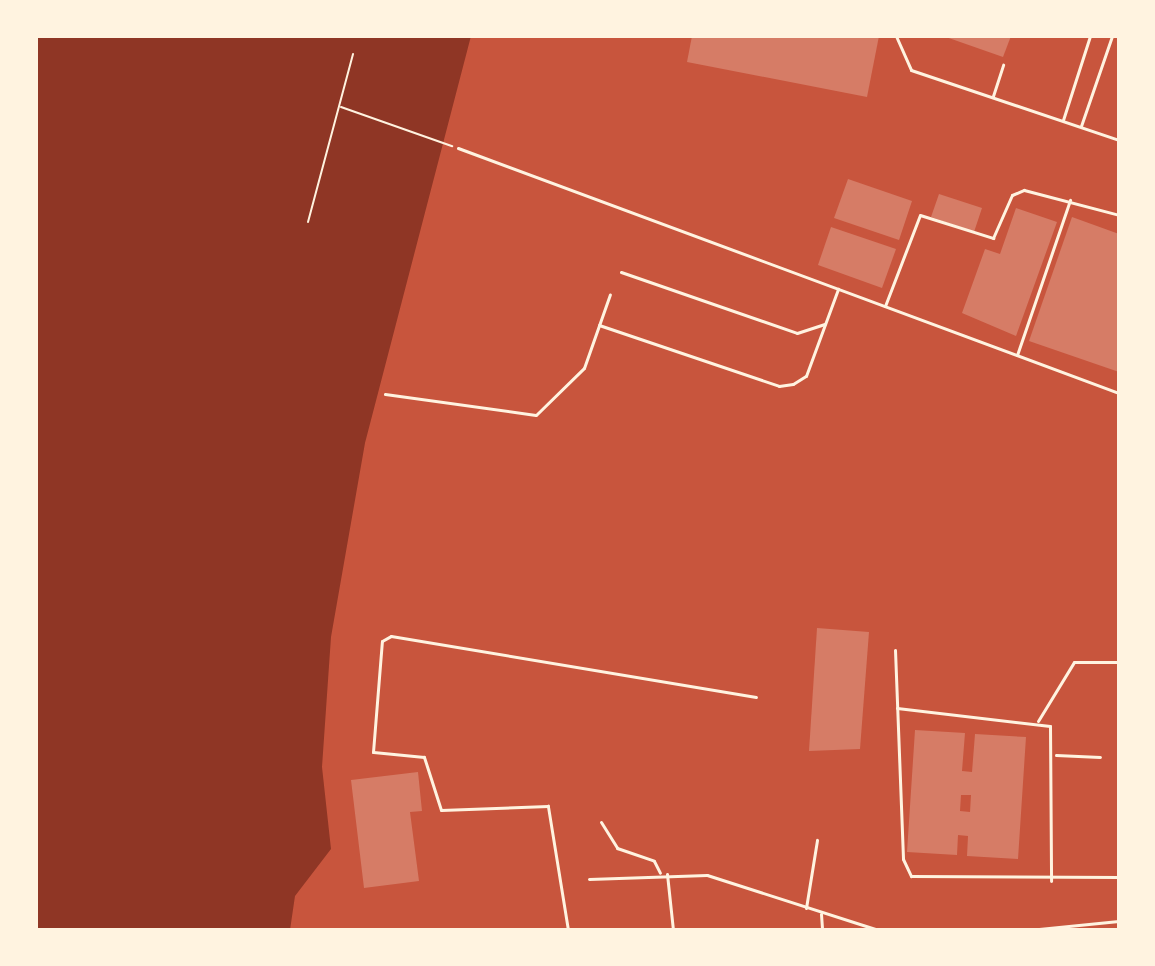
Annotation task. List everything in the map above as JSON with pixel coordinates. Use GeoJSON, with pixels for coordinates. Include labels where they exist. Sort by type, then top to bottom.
{"type":"FeatureCollection","features":[{"type":"Feature","properties":{"kind":"lane"},"geometry":{"type":"LineString","coordinates":[[896,36],[911,70],[1119,140]]}},
{"type":"Feature","properties":{"kind":"lane"},"geometry":{"type":"LineString","coordinates":[[1063,120],[1090,36]]}},
{"type":"Feature","properties":{"kind":"lane"},"geometry":{"type":"LineString","coordinates":[[1081,126],[1112,36]]}},
{"type":"Feature","properties":{"kind":"lane"},"geometry":{"type":"LineString","coordinates":[[993,97],[1003,65]]}},
{"type":"Feature","properties":{"kind":"lane"},"geometry":{"type":"LineString","coordinates":[[458,148],[1119,393]]}},
{"type":"Feature","properties":{"kind":"lane"},"geometry":{"type":"LineString","coordinates":[[885,306],[920,215],[990,238],[1016,191],[1070,200],[1119,215]]}},
{"type":"Feature","properties":{"kind":"lane"},"geometry":{"type":"LineString","coordinates":[[1017,355],[1070,200]]}},
{"type":"Feature","properties":{"kind":"lane"},"geometry":{"type":"LineString","coordinates":[[621,272],[797,333],[825,324]]}},
{"type":"Feature","properties":{"kind":"lane"},"geometry":{"type":"LineString","coordinates":[[599,325],[779,386],[806,376],[838,289]]}},
{"type":"Feature","properties":{"kind":"lane"},"geometry":{"type":"LineString","coordinates":[[385,394],[536,415],[584,368],[610,294]]}},
{"type":"Feature","properties":{"kind":"lane"},"geometry":{"type":"LineString","coordinates":[[568,930],[548,806],[441,810],[424,757],[373,752],[382,641],[391,636],[756,697]]}},
{"type":"Feature","properties":{"kind":"lane"},"geometry":{"type":"LineString","coordinates":[[895,650],[906,870],[945,879],[1051,881],[1119,877]]}},
{"type":"Feature","properties":{"kind":"lane"},"geometry":{"type":"LineString","coordinates":[[1038,721],[1074,662],[1119,662]]}},
{"type":"Feature","properties":{"kind":"lane"},"geometry":{"type":"LineString","coordinates":[[897,708],[1038,721],[1054,734],[1051,881]]}},
{"type":"Feature","properties":{"kind":"lane"},"geometry":{"type":"LineString","coordinates":[[1054,755],[1100,757]]}},
{"type":"Feature","properties":{"kind":"lane"},"geometry":{"type":"LineString","coordinates":[[601,822],[617,848],[654,861],[660,873]]}},
{"type":"Feature","properties":{"kind":"lane"},"geometry":{"type":"LineString","coordinates":[[806,908],[817,840]]}},
{"type":"Feature","properties":{"kind":"lane"},"geometry":{"type":"LineString","coordinates":[[667,872],[673,930]]}},
{"type":"Feature","properties":{"kind":"lane"},"geometry":{"type":"LineString","coordinates":[[589,879],[667,872],[707,875],[878,930]]}},
{"type":"Feature","properties":{"kind":"lane"},"geometry":{"type":"LineString","coordinates":[[821,912],[822,930]]}},
{"type":"Feature","properties":{"kind":"lane"},"geometry":{"type":"LineString","coordinates":[[1029,930],[1119,921]]}},
{"type":"Feature","properties":{"kind":"path"},"geometry":{"type":"LineString","coordinates":[[308,222],[353,54]]}},
{"type":"Feature","properties":{"kind":"path"},"geometry":{"type":"LineString","coordinates":[[340,107],[458,148]]}},
{"type":"Feature","properties":{"kind":"shaded area"},"geometry":{"type":"Polygon","coordinates":[[[36,36],[471,36],[365,443],[331,637],[322,767],[331,849],[295,896],[290,930],[36,930],[36,36]]]}},
{"type":"Feature","properties":{"kind":"building"},"geometry":{"type":"Polygon","coordinates":[[[692,36],[879,36],[867,97],[687,62],[692,36]]]}},
{"type":"Feature","properties":{"kind":"building"},"geometry":{"type":"Polygon","coordinates":[[[943,36],[1011,36],[1003,57],[943,36]]]}},
{"type":"Feature","properties":{"kind":"building"},"geometry":{"type":"Polygon","coordinates":[[[848,179],[912,201],[899,240],[834,218],[848,179]]]}},
{"type":"Feature","properties":{"kind":"building"},"geometry":{"type":"Polygon","coordinates":[[[939,194],[982,208],[974,232],[931,217],[939,194]]]}},
{"type":"Feature","properties":{"kind":"building"},"geometry":{"type":"Polygon","coordinates":[[[1016,208],[1057,222],[1016,336],[962,313],[985,249],[1000,254],[1016,208]]]}},
{"type":"Feature","properties":{"kind":"building"},"geometry":{"type":"Polygon","coordinates":[[[1072,217],[1119,234],[1119,372],[1029,341],[1072,217]]]}},
{"type":"Feature","properties":{"kind":"building"},"geometry":{"type":"Polygon","coordinates":[[[831,227],[896,249],[882,288],[818,265],[831,227]]]}},
{"type":"Feature","properties":{"kind":"building"},"geometry":{"type":"Polygon","coordinates":[[[817,628],[869,632],[860,749],[809,751],[817,628]]]}},
{"type":"Feature","properties":{"kind":"building"},"geometry":{"type":"Polygon","coordinates":[[[915,730],[965,733],[962,771],[972,772],[975,734],[1026,737],[1018,859],[967,856],[968,836],[958,835],[957,855],[907,852],[915,730]],[[961,795],[960,811],[970,812],[971,795],[961,795]]]}},
{"type":"Feature","properties":{"kind":"building"},"geometry":{"type":"Polygon","coordinates":[[[418,772],[422,811],[410,812],[419,881],[364,888],[351,780],[418,772]]]}}]}
